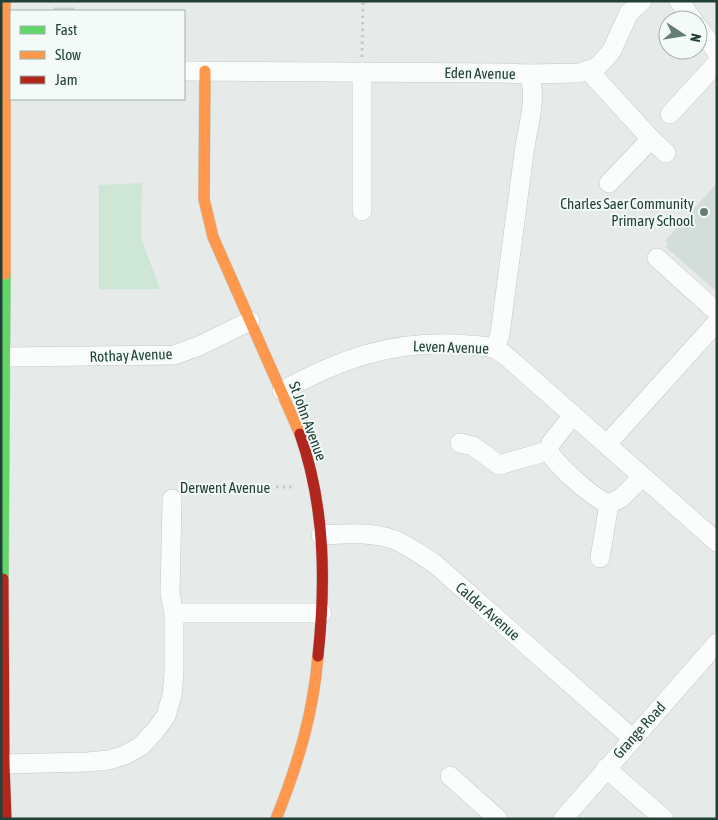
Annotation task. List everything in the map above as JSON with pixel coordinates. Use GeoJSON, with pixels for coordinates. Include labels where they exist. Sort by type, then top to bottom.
{"type":"FeatureCollection","features":[{"type":"Feature","properties":{"kind":"street"},"geometry":{"type":"LineString","coordinates":[[5,1],[9,71],[3,172],[5,357],[2,558],[6,819]]}},
{"type":"Feature","properties":{"kind":"street"},"geometry":{"type":"LineString","coordinates":[[529,74],[579,73],[597,67],[611,52],[629,13],[642,1]]}},
{"type":"Feature","properties":{"kind":"street"},"geometry":{"type":"LineString","coordinates":[[708,40],[717,52]]}},
{"type":"Feature","properties":{"kind":"street"},"geometry":{"type":"LineString","coordinates":[[670,114],[717,63]]}},
{"type":"Feature","properties":{"kind":"street","name":"Eden Avenue"},"geometry":{"type":"LineString","coordinates":[[185,71],[529,74],[533,92],[532,101],[525,140],[500,334],[495,349]]}},
{"type":"Feature","properties":{"kind":"street","name":"St John Avenue"},"geometry":{"type":"LineString","coordinates":[[205,71],[204,199],[213,236],[306,448],[319,508],[322,613],[315,687],[306,735],[294,775],[276,819]]}},
{"type":"Feature","properties":{"kind":"street"},"geometry":{"type":"LineString","coordinates":[[588,71],[666,153]]}},
{"type":"Feature","properties":{"kind":"street"},"geometry":{"type":"LineString","coordinates":[[362,72],[362,211]]}},
{"type":"Feature","properties":{"kind":"street"},"geometry":{"type":"LineString","coordinates":[[609,183],[651,139]]}},
{"type":"Feature","properties":{"kind":"street"},"geometry":{"type":"LineString","coordinates":[[657,258],[717,312]]}},
{"type":"Feature","properties":{"kind":"street","name":"Rothay Avenue"},"geometry":{"type":"LineString","coordinates":[[5,357],[174,355],[199,346],[250,321]]}},
{"type":"Feature","properties":{"kind":"street"},"geometry":{"type":"LineString","coordinates":[[607,444],[717,322]]}},
{"type":"Feature","properties":{"kind":"street","name":"Leven Avenue"},"geometry":{"type":"LineString","coordinates":[[282,391],[339,363],[372,352],[404,345],[437,343],[495,349],[514,362],[717,542]]}},
{"type":"Feature","properties":{"kind":"street"},"geometry":{"type":"LineString","coordinates":[[548,451],[551,442],[573,415]]}},
{"type":"Feature","properties":{"kind":"street"},"geometry":{"type":"LineString","coordinates":[[460,443],[473,446],[498,465],[548,451]]}},
{"type":"Feature","properties":{"kind":"street"},"geometry":{"type":"LineString","coordinates":[[548,451],[555,460],[599,501],[609,504],[621,498],[642,477]]}},
{"type":"Feature","properties":{"kind":"street","name":"Derwent Avenue"},"geometry":{"type":"LineString","coordinates":[[4,764],[109,760],[142,746],[166,716],[172,695],[174,613],[170,594],[172,499]]}},
{"type":"Feature","properties":{"kind":"street"},"geometry":{"type":"LineString","coordinates":[[600,558],[609,504]]}},
{"type":"Feature","properties":{"kind":"street","name":"Calder Avenue"},"geometry":{"type":"LineString","coordinates":[[321,536],[369,534],[394,540],[414,550],[435,564],[632,738]]}},
{"type":"Feature","properties":{"kind":"street"},"geometry":{"type":"LineString","coordinates":[[174,613],[322,613]]}},
{"type":"Feature","properties":{"kind":"street","name":"Grange Road"},"geometry":{"type":"LineString","coordinates":[[562,819],[717,643]]}},
{"type":"Feature","properties":{"kind":"street"},"geometry":{"type":"LineString","coordinates":[[606,768],[664,819]]}},
{"type":"Feature","properties":{"kind":"street"},"geometry":{"type":"LineString","coordinates":[[450,776],[498,819]]}},
{"type":"Feature","properties":{"kind":"path"},"geometry":{"type":"LineString","coordinates":[[362,72],[363,1]]}},
{"type":"Feature","properties":{"kind":"path","name":"Derwent Avenue"},"geometry":{"type":"LineString","coordinates":[[172,499],[172,487],[293,487],[314,482]]}},
{"type":"Feature","properties":{"kind":"shaded area","name":"Charles Saer Community Primary School"},"geometry":{"type":"Polygon","coordinates":[[[717,183],[717,292],[666,247],[668,244],[665,241],[717,183]]]}},
{"type":"Feature","properties":{"kind":"green space"},"geometry":{"type":"Polygon","coordinates":[[[142,183],[141,238],[160,289],[99,289],[99,185],[142,183]]]}},
{"type":"Feature","properties":{"kind":"building"},"geometry":{"type":"Polygon","coordinates":[[[54,8],[74,8],[74,10],[54,10],[54,8]]]}},
{"type":"Feature","properties":{"kind":"traffic: fast"},"geometry":{"type":"LineString","coordinates":[[3,579],[5,274]]}},
{"type":"Feature","properties":{"kind":"traffic: slow"},"geometry":{"type":"LineString","coordinates":[[5,1],[5,274]]}},
{"type":"Feature","properties":{"kind":"traffic: slow"},"geometry":{"type":"LineString","coordinates":[[205,71],[204,199],[213,237],[300,434]]}},
{"type":"Feature","properties":{"kind":"traffic: slow"},"geometry":{"type":"LineString","coordinates":[[276,819],[303,739],[316,678],[318,656]]}},
{"type":"Feature","properties":{"kind":"traffic: jam"},"geometry":{"type":"LineString","coordinates":[[300,434],[308,461],[319,516],[322,600],[318,656]]}},
{"type":"Feature","properties":{"kind":"traffic: jam"},"geometry":{"type":"LineString","coordinates":[[3,579],[6,819]]}},
{"type":"Feature","properties":{"kind":"place","name":"Charles Saer Community Primary School"},"geometry":{"type":"Point","coordinates":[704,212]}}]}
